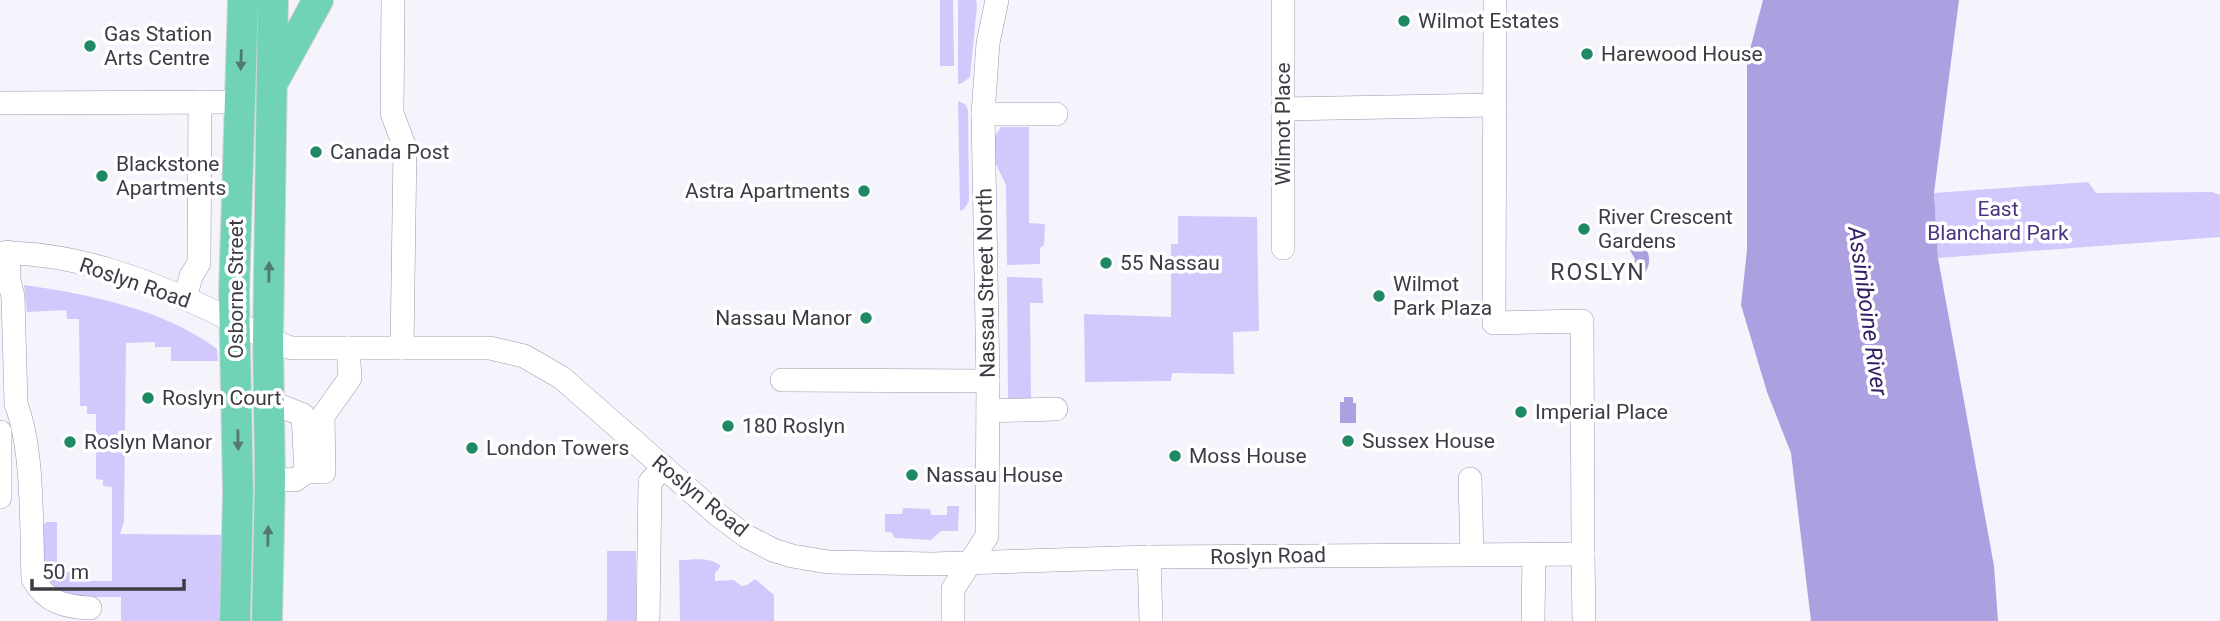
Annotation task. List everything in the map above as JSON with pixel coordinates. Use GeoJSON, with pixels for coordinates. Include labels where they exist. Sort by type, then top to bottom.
{"type":"FeatureCollection","features":[{"type":"Feature","properties":{"kind":"main road","name":"Osborne Street"},"geometry":{"type":"LineString","coordinates":[[235,621],[238,491],[236,173],[243,0]]}},
{"type":"Feature","properties":{"kind":"main road","name":"Osborne Street"},"geometry":{"type":"LineString","coordinates":[[267,621],[273,0]]}},
{"type":"Feature","properties":{"kind":"main road"},"geometry":{"type":"LineString","coordinates":[[271,86],[318,0]]}},
{"type":"Feature","properties":{"kind":"street"},"geometry":{"type":"LineString","coordinates":[[393,0],[392,113],[405,148],[402,348]]}},
{"type":"Feature","properties":{"kind":"street","name":"Wilmot Place"},"geometry":{"type":"LineString","coordinates":[[1283,0],[1283,248]]}},
{"type":"Feature","properties":{"kind":"street"},"geometry":{"type":"LineString","coordinates":[[1495,0],[1494,323],[1582,321],[1584,621]]}},
{"type":"Feature","properties":{"kind":"street","name":"Nassau Street North"},"geometry":{"type":"LineString","coordinates":[[953,621],[953,589],[987,536],[988,381],[983,114],[994,3]]}},
{"type":"Feature","properties":{"kind":"street"},"geometry":{"type":"LineString","coordinates":[[185,299],[191,276],[199,263],[200,102]]}},
{"type":"Feature","properties":{"kind":"street"},"geometry":{"type":"LineString","coordinates":[[0,103],[240,102]]}},
{"type":"Feature","properties":{"kind":"street"},"geometry":{"type":"LineString","coordinates":[[1283,109],[1495,105]]}},
{"type":"Feature","properties":{"kind":"street"},"geometry":{"type":"LineString","coordinates":[[983,114],[1056,114]]}},
{"type":"Feature","properties":{"kind":"street"},"geometry":{"type":"LineString","coordinates":[[4,253],[4,289],[13,297],[16,404],[22,418],[28,474],[33,579],[53,601],[67,606],[90,608]]}},
{"type":"Feature","properties":{"kind":"street","name":"Roslyn Road"},"geometry":{"type":"LineString","coordinates":[[4,253],[81,262],[145,283],[291,348],[501,349],[538,362],[562,378],[718,515],[746,536],[772,550],[792,556],[828,562],[969,563],[1149,557],[1583,554]]}},
{"type":"Feature","properties":{"kind":"street"},"geometry":{"type":"LineString","coordinates":[[313,415],[350,378],[348,348]]}},
{"type":"Feature","properties":{"kind":"street"},"geometry":{"type":"LineString","coordinates":[[782,380],[988,381]]}},
{"type":"Feature","properties":{"kind":"street"},"geometry":{"type":"LineString","coordinates":[[268,401],[313,415]]}},
{"type":"Feature","properties":{"kind":"street"},"geometry":{"type":"LineString","coordinates":[[988,411],[1056,409]]}},
{"type":"Feature","properties":{"kind":"street"},"geometry":{"type":"LineString","coordinates":[[270,479],[295,480],[306,472],[324,471],[313,415]]}},
{"type":"Feature","properties":{"kind":"street"},"geometry":{"type":"LineString","coordinates":[[0,432],[0,497]]}},
{"type":"Feature","properties":{"kind":"street"},"geometry":{"type":"LineString","coordinates":[[648,621],[650,482],[664,467]]}},
{"type":"Feature","properties":{"kind":"street"},"geometry":{"type":"LineString","coordinates":[[1470,479],[1472,554]]}},
{"type":"Feature","properties":{"kind":"street"},"geometry":{"type":"LineString","coordinates":[[1533,621],[1534,554]]}},
{"type":"Feature","properties":{"kind":"street"},"geometry":{"type":"LineString","coordinates":[[1149,557],[1151,621]]}},
{"type":"Feature","properties":{"kind":"green space"},"geometry":{"type":"Polygon","coordinates":[[[940,0],[953,0],[954,66],[940,66],[940,0]]]}},
{"type":"Feature","properties":{"kind":"green space"},"geometry":{"type":"Polygon","coordinates":[[[958,0],[976,0],[977,6],[970,77],[958,84],[958,0]]]}},
{"type":"Feature","properties":{"kind":"green space"},"geometry":{"type":"Polygon","coordinates":[[[958,101],[965,104],[968,110],[969,201],[960,211],[958,101]]]}},
{"type":"Feature","properties":{"kind":"green space"},"geometry":{"type":"Polygon","coordinates":[[[1001,127],[1029,127],[1029,223],[1045,224],[1040,264],[1007,265],[1006,185],[994,160],[995,136],[1001,127]]]}},
{"type":"Feature","properties":{"kind":"green space","name":"East Blanchard Park"},"geometry":{"type":"Polygon","coordinates":[[[2088,182],[2096,193],[2212,192],[2220,195],[2220,237],[1938,258],[1934,193],[2088,182]]]}},
{"type":"Feature","properties":{"kind":"green space"},"geometry":{"type":"Polygon","coordinates":[[[1178,216],[1257,217],[1259,331],[1233,332],[1234,374],[1172,373],[1171,381],[1085,382],[1084,314],[1171,317],[1171,244],[1178,244],[1178,216]]]}},
{"type":"Feature","properties":{"kind":"green space"},"geometry":{"type":"Polygon","coordinates":[[[1007,277],[1042,278],[1043,303],[1030,303],[1031,400],[1008,401],[1007,277]]]}},
{"type":"Feature","properties":{"kind":"green space"},"geometry":{"type":"Polygon","coordinates":[[[24,285],[125,305],[173,323],[217,349],[218,361],[171,361],[171,347],[155,347],[155,342],[126,343],[124,522],[120,534],[237,535],[235,621],[121,621],[121,597],[66,594],[57,590],[50,581],[41,528],[46,522],[57,522],[57,572],[84,572],[84,581],[112,581],[112,487],[103,486],[103,480],[96,479],[96,414],[87,414],[87,406],[80,406],[79,319],[67,319],[66,310],[27,312],[24,285]]]}},
{"type":"Feature","properties":{"kind":"green space"},"geometry":{"type":"Polygon","coordinates":[[[947,506],[959,506],[958,531],[941,531],[931,540],[895,538],[891,532],[885,532],[885,514],[902,514],[903,508],[930,509],[931,515],[947,515],[947,506]]]}},
{"type":"Feature","properties":{"kind":"green space"},"geometry":{"type":"Polygon","coordinates":[[[607,551],[636,551],[636,621],[607,621],[607,551]]]}},
{"type":"Feature","properties":{"kind":"green space"},"geometry":{"type":"Polygon","coordinates":[[[701,559],[716,563],[721,566],[715,573],[715,581],[734,580],[741,586],[755,579],[774,595],[774,621],[680,621],[679,560],[701,559]]]}},
{"type":"Feature","properties":{"kind":"water","name":"Assiniboine River"},"geometry":{"type":"Polygon","coordinates":[[[1763,0],[1959,0],[1934,193],[1938,258],[1994,566],[1998,621],[1811,621],[1791,453],[1767,392],[1741,305],[1747,250],[1747,61],[1763,0]]]}},
{"type":"Feature","properties":{"kind":"water"},"geometry":{"type":"Polygon","coordinates":[[[1635,239],[1643,242],[1649,255],[1649,264],[1641,277],[1632,272],[1635,259],[1628,247],[1635,239]]]}},
{"type":"Feature","properties":{"kind":"water"},"geometry":{"type":"Polygon","coordinates":[[[1344,397],[1353,397],[1353,403],[1356,403],[1356,423],[1340,423],[1340,402],[1344,402],[1344,397]]]}},
{"type":"Feature","properties":{"kind":"place","name":"Wilmot Estates"},"geometry":{"type":"Point","coordinates":[1404,21]}},
{"type":"Feature","properties":{"kind":"place","name":"Gas Station Arts Centre"},"geometry":{"type":"Point","coordinates":[90,46]}},
{"type":"Feature","properties":{"kind":"place","name":"Harewood House"},"geometry":{"type":"Point","coordinates":[1587,54]}},
{"type":"Feature","properties":{"kind":"place","name":"Canada Post"},"geometry":{"type":"Point","coordinates":[316,152]}},
{"type":"Feature","properties":{"kind":"place","name":"Blackstone Apartments"},"geometry":{"type":"Point","coordinates":[102,176]}},
{"type":"Feature","properties":{"kind":"place","name":"Astra Apartments"},"geometry":{"type":"Point","coordinates":[864,191]}},
{"type":"Feature","properties":{"kind":"place","name":"River Crescent Gardens"},"geometry":{"type":"Point","coordinates":[1584,229]}},
{"type":"Feature","properties":{"kind":"place","name":"55 Nassau"},"geometry":{"type":"Point","coordinates":[1106,263]}},
{"type":"Feature","properties":{"kind":"place","name":"Wilmot Park Plaza"},"geometry":{"type":"Point","coordinates":[1379,296]}},
{"type":"Feature","properties":{"kind":"place","name":"Nassau Manor"},"geometry":{"type":"Point","coordinates":[866,318]}},
{"type":"Feature","properties":{"kind":"place","name":"Roslyn Court"},"geometry":{"type":"Point","coordinates":[148,398]}},
{"type":"Feature","properties":{"kind":"place","name":"Imperial Place"},"geometry":{"type":"Point","coordinates":[1521,412]}},
{"type":"Feature","properties":{"kind":"place","name":"180 Roslyn"},"geometry":{"type":"Point","coordinates":[728,426]}},
{"type":"Feature","properties":{"kind":"place","name":"Sussex House"},"geometry":{"type":"Point","coordinates":[1348,441]}},
{"type":"Feature","properties":{"kind":"place","name":"Roslyn Manor"},"geometry":{"type":"Point","coordinates":[70,442]}},
{"type":"Feature","properties":{"kind":"place","name":"London Towers"},"geometry":{"type":"Point","coordinates":[472,448]}},
{"type":"Feature","properties":{"kind":"place","name":"Moss House"},"geometry":{"type":"Point","coordinates":[1175,456]}},
{"type":"Feature","properties":{"kind":"place","name":"Nassau House"},"geometry":{"type":"Point","coordinates":[912,475]}},
{"type":"Feature","properties":{"kind":"district","name":"ROSLYN"},"geometry":{"type":"Point","coordinates":[1598,272]}}]}
